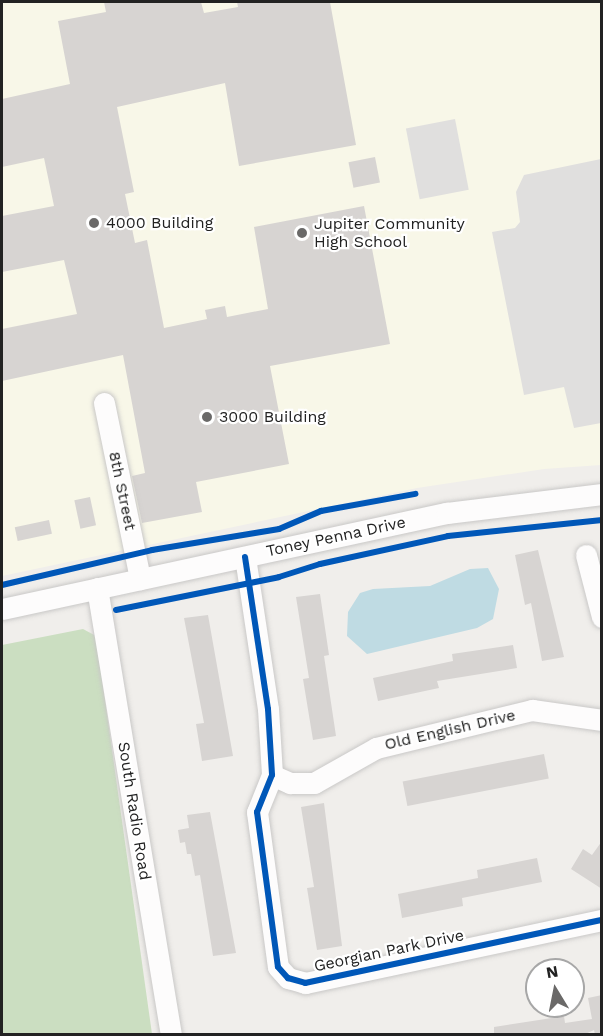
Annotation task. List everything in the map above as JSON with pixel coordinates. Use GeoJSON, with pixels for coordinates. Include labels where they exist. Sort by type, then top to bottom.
{"type":"FeatureCollection","features":[{"type":"Feature","properties":{"kind":"street","name":"8th Street"},"geometry":{"type":"LineString","coordinates":[[104,403],[140,579]]}},
{"type":"Feature","properties":{"kind":"street","name":"Toney Penna Drive"},"geometry":{"type":"LineString","coordinates":[[2,609],[447,513],[602,494]]}},
{"type":"Feature","properties":{"kind":"street"},"geometry":{"type":"LineString","coordinates":[[586,555],[602,617]]}},
{"type":"Feature","properties":{"kind":"street","name":"Georgian Park Drive"},"geometry":{"type":"LineString","coordinates":[[245,557],[268,709],[272,776],[257,812],[278,967],[288,978],[305,983],[602,920]]}},
{"type":"Feature","properties":{"kind":"street","name":"South Radio Road"},"geometry":{"type":"LineString","coordinates":[[97,588],[171,1035]]}},
{"type":"Feature","properties":{"kind":"street","name":"Old English Drive"},"geometry":{"type":"LineString","coordinates":[[272,776],[290,783],[314,783],[376,748],[532,710],[602,720]]}},
{"type":"Feature","properties":{"kind":"shaded area","name":"Jupiter Community High School"},"geometry":{"type":"Polygon","coordinates":[[[2,2],[601,2],[601,465],[544,469],[417,488],[2,576],[2,2]]]}},
{"type":"Feature","properties":{"kind":"shaded area"},"geometry":{"type":"Polygon","coordinates":[[[455,119],[469,190],[420,199],[406,129],[455,119]]]}},
{"type":"Feature","properties":{"kind":"shaded area"},"geometry":{"type":"Polygon","coordinates":[[[601,159],[601,423],[574,428],[564,387],[524,395],[492,232],[515,228],[520,222],[516,192],[524,175],[601,159]]]}},
{"type":"Feature","properties":{"kind":"green space"},"geometry":{"type":"Polygon","coordinates":[[[83,629],[96,636],[152,1034],[2,1034],[2,645],[83,629]]]}},
{"type":"Feature","properties":{"kind":"water"},"geometry":{"type":"Polygon","coordinates":[[[488,568],[499,589],[493,619],[477,628],[367,654],[347,636],[348,612],[360,593],[373,589],[430,586],[470,569],[488,568]]]}},
{"type":"Feature","properties":{"kind":"building"},"geometry":{"type":"Polygon","coordinates":[[[104,2],[201,2],[204,13],[238,7],[237,2],[330,2],[356,145],[239,166],[225,83],[117,107],[134,192],[125,194],[135,243],[147,240],[164,328],[207,319],[205,310],[225,306],[227,317],[268,309],[254,227],[364,206],[390,344],[270,366],[289,464],[196,482],[202,512],[142,523],[132,476],[145,473],[123,355],[2,381],[2,329],[77,314],[64,260],[2,272],[2,216],[54,206],[44,158],[2,167],[2,99],[70,84],[58,21],[106,12],[104,2]]]}},
{"type":"Feature","properties":{"kind":"building"},"geometry":{"type":"Polygon","coordinates":[[[375,157],[380,183],[353,188],[348,162],[375,157]]]}},
{"type":"Feature","properties":{"kind":"building"},"geometry":{"type":"Polygon","coordinates":[[[90,497],[96,525],[80,529],[74,500],[90,497]]]}},
{"type":"Feature","properties":{"kind":"building"},"geometry":{"type":"Polygon","coordinates":[[[49,520],[52,534],[18,541],[15,527],[49,520]]]}},
{"type":"Feature","properties":{"kind":"building"},"geometry":{"type":"Polygon","coordinates":[[[538,550],[564,657],[542,661],[531,603],[525,605],[515,555],[538,550]]]}},
{"type":"Feature","properties":{"kind":"building"},"geometry":{"type":"Polygon","coordinates":[[[320,594],[329,655],[324,656],[336,736],[313,740],[303,679],[309,678],[296,597],[320,594]]]}},
{"type":"Feature","properties":{"kind":"building"},"geometry":{"type":"Polygon","coordinates":[[[208,615],[233,756],[202,761],[196,724],[204,723],[184,618],[208,615]]]}},
{"type":"Feature","properties":{"kind":"building"},"geometry":{"type":"Polygon","coordinates":[[[513,645],[517,668],[437,681],[439,688],[378,701],[373,678],[453,661],[452,654],[513,645]]]}},
{"type":"Feature","properties":{"kind":"building"},"geometry":{"type":"Polygon","coordinates":[[[544,754],[549,779],[407,806],[403,781],[544,754]]]}},
{"type":"Feature","properties":{"kind":"building"},"geometry":{"type":"Polygon","coordinates":[[[324,803],[342,946],[317,950],[307,888],[314,887],[301,807],[324,803]]]}},
{"type":"Feature","properties":{"kind":"building"},"geometry":{"type":"Polygon","coordinates":[[[210,812],[236,953],[213,956],[200,875],[195,876],[191,854],[187,854],[185,842],[180,843],[178,830],[189,828],[187,815],[210,812]]]}},
{"type":"Feature","properties":{"kind":"building"},"geometry":{"type":"Polygon","coordinates":[[[602,841],[602,889],[571,869],[583,849],[592,855],[602,841]]]}},
{"type":"Feature","properties":{"kind":"building"},"geometry":{"type":"Polygon","coordinates":[[[537,858],[542,882],[462,898],[463,906],[402,918],[398,894],[478,878],[477,870],[537,858]]]}},
{"type":"Feature","properties":{"kind":"building"},"geometry":{"type":"Polygon","coordinates":[[[602,995],[602,1035],[595,1035],[594,1030],[583,1035],[494,1035],[494,1027],[551,1018],[564,1018],[565,1023],[592,1019],[588,998],[602,995]]]}},
{"type":"Feature","properties":{"kind":"cycle path"},"geometry":{"type":"LineString","coordinates":[[2,585],[152,550],[279,529],[321,511],[415,494]]}},
{"type":"Feature","properties":{"kind":"cycle path"},"geometry":{"type":"LineString","coordinates":[[116,610],[279,577],[320,564],[448,536],[602,520]]}},
{"type":"Feature","properties":{"kind":"cycle path"},"geometry":{"type":"LineString","coordinates":[[245,557],[268,709],[272,775],[257,812],[278,967],[288,978],[305,983],[602,920]]}},
{"type":"Feature","properties":{"kind":"place","name":"4000 Building"},"geometry":{"type":"Point","coordinates":[94,223]}},
{"type":"Feature","properties":{"kind":"place","name":"Jupiter Community High School"},"geometry":{"type":"Point","coordinates":[302,233]}},
{"type":"Feature","properties":{"kind":"place","name":"3000 Building"},"geometry":{"type":"Point","coordinates":[207,417]}}]}
